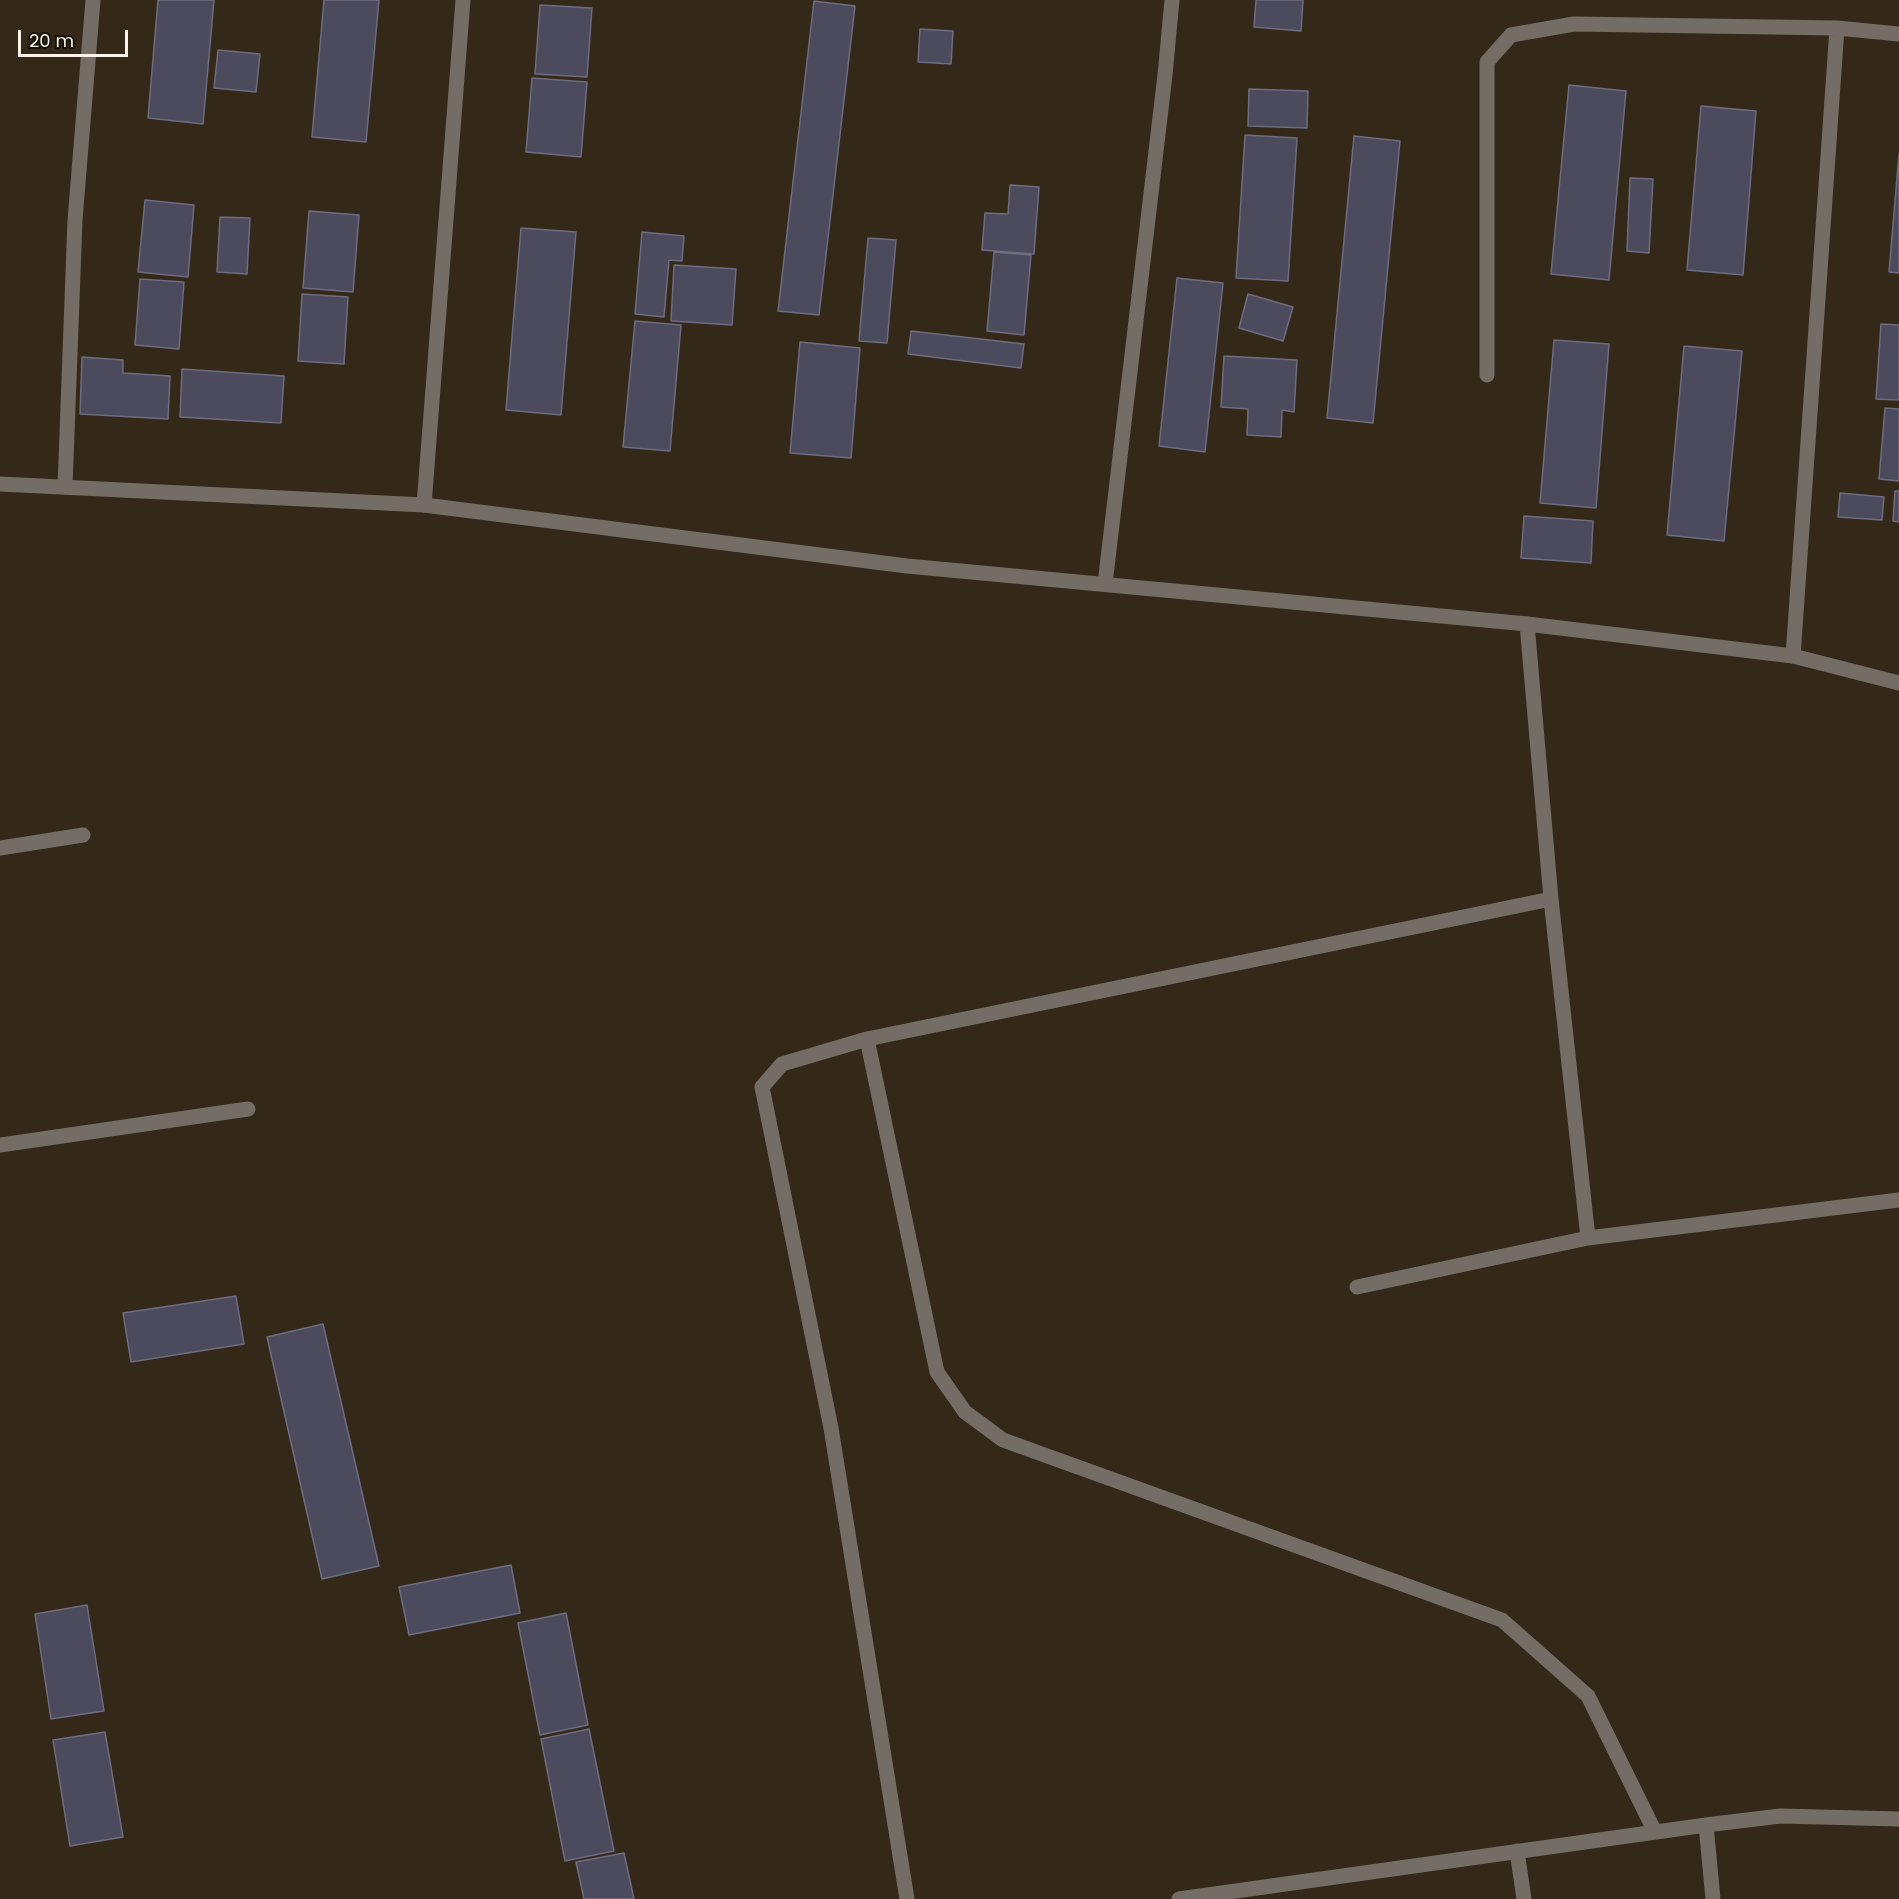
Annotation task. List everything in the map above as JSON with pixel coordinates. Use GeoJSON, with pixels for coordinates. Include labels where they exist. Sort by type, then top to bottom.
{"type":"FeatureCollection","features":[{"type":"Feature","properties":{"kind":"street"},"geometry":{"type":"LineString","coordinates":[[65,486],[75,220],[93,0]]}},
{"type":"Feature","properties":{"kind":"street"},"geometry":{"type":"LineString","coordinates":[[424,505],[463,0]]}},
{"type":"Feature","properties":{"kind":"street"},"geometry":{"type":"LineString","coordinates":[[1105,584],[1172,0]]}},
{"type":"Feature","properties":{"kind":"street"},"geometry":{"type":"LineString","coordinates":[[1487,375],[1487,62],[1511,35],[1574,24],[1837,28],[1899,34]]}},
{"type":"Feature","properties":{"kind":"street"},"geometry":{"type":"LineString","coordinates":[[1793,656],[1837,28]]}},
{"type":"Feature","properties":{"kind":"street"},"geometry":{"type":"LineString","coordinates":[[0,484],[424,505],[907,566],[1527,624],[1793,656],[1899,683]]}},
{"type":"Feature","properties":{"kind":"street"},"geometry":{"type":"LineString","coordinates":[[1527,624],[1551,899],[1588,1238]]}},
{"type":"Feature","properties":{"kind":"street"},"geometry":{"type":"LineString","coordinates":[[0,848],[82,835]]}},
{"type":"Feature","properties":{"kind":"street"},"geometry":{"type":"LineString","coordinates":[[907,1899],[831,1428],[762,1087],[782,1064],[867,1039],[1551,899]]}},
{"type":"Feature","properties":{"kind":"street"},"geometry":{"type":"LineString","coordinates":[[867,1039],[937,1372],[965,1412],[1003,1440],[1502,1620],[1588,1696],[1655,1832]]}},
{"type":"Feature","properties":{"kind":"street"},"geometry":{"type":"LineString","coordinates":[[0,1145],[248,1109]]}},
{"type":"Feature","properties":{"kind":"street"},"geometry":{"type":"LineString","coordinates":[[1357,1287],[1588,1238],[1899,1200]]}},
{"type":"Feature","properties":{"kind":"street"},"geometry":{"type":"LineString","coordinates":[[1179,1899],[1266,1893],[1516,1851],[1780,1816],[1899,1819]]}},
{"type":"Feature","properties":{"kind":"street"},"geometry":{"type":"LineString","coordinates":[[1706,1825],[1713,1899]]}},
{"type":"Feature","properties":{"kind":"street"},"geometry":{"type":"LineString","coordinates":[[1516,1851],[1524,1899]]}},
{"type":"Feature","properties":{"kind":"building"},"geometry":{"type":"Polygon","coordinates":[[[158,0],[214,0],[203,124],[148,118],[158,0]]]}},
{"type":"Feature","properties":{"kind":"building"},"geometry":{"type":"Polygon","coordinates":[[[324,0],[379,0],[366,142],[312,137],[324,0]]]}},
{"type":"Feature","properties":{"kind":"building"},"geometry":{"type":"Polygon","coordinates":[[[1256,0],[1303,0],[1301,31],[1254,27],[1256,0]]]}},
{"type":"Feature","properties":{"kind":"building"},"geometry":{"type":"Polygon","coordinates":[[[814,1],[855,6],[819,315],[778,311],[814,1]]]}},
{"type":"Feature","properties":{"kind":"building"},"geometry":{"type":"Polygon","coordinates":[[[540,5],[592,8],[587,77],[535,74],[540,5]]]}},
{"type":"Feature","properties":{"kind":"building"},"geometry":{"type":"Polygon","coordinates":[[[920,29],[953,31],[951,64],[918,62],[920,29]]]}},
{"type":"Feature","properties":{"kind":"building"},"geometry":{"type":"Polygon","coordinates":[[[218,50],[260,54],[256,92],[214,88],[218,50]]]}},
{"type":"Feature","properties":{"kind":"building"},"geometry":{"type":"Polygon","coordinates":[[[532,78],[587,82],[581,157],[526,152],[532,78]]]}},
{"type":"Feature","properties":{"kind":"building"},"geometry":{"type":"Polygon","coordinates":[[[1569,85],[1626,91],[1609,280],[1551,274],[1569,85]]]}},
{"type":"Feature","properties":{"kind":"building"},"geometry":{"type":"Polygon","coordinates":[[[1249,89],[1308,91],[1307,128],[1248,126],[1249,89]]]}},
{"type":"Feature","properties":{"kind":"building"},"geometry":{"type":"Polygon","coordinates":[[[1701,106],[1756,111],[1743,275],[1687,270],[1701,106]]]}},
{"type":"Feature","properties":{"kind":"building"},"geometry":{"type":"Polygon","coordinates":[[[1245,135],[1297,138],[1288,281],[1236,278],[1245,135]]]}},
{"type":"Feature","properties":{"kind":"building"},"geometry":{"type":"Polygon","coordinates":[[[1354,136],[1400,141],[1373,423],[1327,418],[1354,136]]]}},
{"type":"Feature","properties":{"kind":"building"},"geometry":{"type":"Polygon","coordinates":[[[1899,154],[1899,273],[1889,272],[1899,154]]]}},
{"type":"Feature","properties":{"kind":"building"},"geometry":{"type":"Polygon","coordinates":[[[1630,178],[1653,179],[1649,253],[1627,251],[1630,178]]]}},
{"type":"Feature","properties":{"kind":"building"},"geometry":{"type":"Polygon","coordinates":[[[1010,185],[1039,187],[1034,254],[982,250],[985,213],[1008,214],[1010,185]]]}},
{"type":"Feature","properties":{"kind":"building"},"geometry":{"type":"Polygon","coordinates":[[[145,200],[194,205],[188,277],[138,272],[145,200]]]}},
{"type":"Feature","properties":{"kind":"building"},"geometry":{"type":"Polygon","coordinates":[[[309,211],[359,215],[353,292],[303,288],[309,211]]]}},
{"type":"Feature","properties":{"kind":"building"},"geometry":{"type":"Polygon","coordinates":[[[220,217],[250,218],[247,274],[217,272],[220,217]]]}},
{"type":"Feature","properties":{"kind":"building"},"geometry":{"type":"Polygon","coordinates":[[[521,228],[576,232],[561,415],[506,410],[521,228]]]}},
{"type":"Feature","properties":{"kind":"building"},"geometry":{"type":"Polygon","coordinates":[[[642,232],[684,236],[682,261],[669,260],[664,317],[635,314],[642,232]]]}},
{"type":"Feature","properties":{"kind":"building"},"geometry":{"type":"Polygon","coordinates":[[[868,238],[896,240],[887,343],[859,341],[868,238]]]}},
{"type":"Feature","properties":{"kind":"building"},"geometry":{"type":"Polygon","coordinates":[[[994,252],[1031,255],[1024,335],[987,331],[994,252]]]}},
{"type":"Feature","properties":{"kind":"building"},"geometry":{"type":"Polygon","coordinates":[[[674,265],[736,269],[732,325],[671,321],[674,265]]]}},
{"type":"Feature","properties":{"kind":"building"},"geometry":{"type":"Polygon","coordinates":[[[1177,278],[1223,283],[1205,452],[1159,446],[1177,278]]]}},
{"type":"Feature","properties":{"kind":"building"},"geometry":{"type":"Polygon","coordinates":[[[140,279],[184,282],[179,349],[135,345],[140,279]]]}},
{"type":"Feature","properties":{"kind":"building"},"geometry":{"type":"Polygon","coordinates":[[[302,294],[348,297],[344,364],[298,361],[302,294]]]}},
{"type":"Feature","properties":{"kind":"building"},"geometry":{"type":"Polygon","coordinates":[[[1248,294],[1293,307],[1283,341],[1239,328],[1248,294]]]}},
{"type":"Feature","properties":{"kind":"building"},"geometry":{"type":"Polygon","coordinates":[[[635,321],[681,325],[670,451],[623,447],[635,321]]]}},
{"type":"Feature","properties":{"kind":"building"},"geometry":{"type":"Polygon","coordinates":[[[1881,324],[1899,325],[1899,400],[1876,399],[1881,324]]]}},
{"type":"Feature","properties":{"kind":"building"},"geometry":{"type":"Polygon","coordinates":[[[911,331],[1024,344],[1021,368],[908,354],[911,331]]]}},
{"type":"Feature","properties":{"kind":"building"},"geometry":{"type":"Polygon","coordinates":[[[1554,340],[1609,344],[1596,508],[1540,503],[1554,340]]]}},
{"type":"Feature","properties":{"kind":"building"},"geometry":{"type":"Polygon","coordinates":[[[800,342],[860,348],[851,458],[790,453],[800,342]]]}},
{"type":"Feature","properties":{"kind":"building"},"geometry":{"type":"Polygon","coordinates":[[[1684,346],[1742,351],[1724,541],[1667,535],[1684,346]]]}},
{"type":"Feature","properties":{"kind":"building"},"geometry":{"type":"Polygon","coordinates":[[[1224,356],[1297,360],[1294,412],[1282,410],[1281,437],[1247,435],[1248,409],[1221,407],[1224,356]]]}},
{"type":"Feature","properties":{"kind":"building"},"geometry":{"type":"Polygon","coordinates":[[[82,357],[123,360],[123,373],[170,376],[168,419],[80,414],[82,357]]]}},
{"type":"Feature","properties":{"kind":"building"},"geometry":{"type":"Polygon","coordinates":[[[182,369],[284,376],[281,423],[180,417],[182,369]]]}},
{"type":"Feature","properties":{"kind":"building"},"geometry":{"type":"Polygon","coordinates":[[[1885,408],[1899,409],[1899,481],[1879,479],[1885,408]]]}},
{"type":"Feature","properties":{"kind":"building"},"geometry":{"type":"Polygon","coordinates":[[[1895,491],[1899,491],[1899,522],[1893,521],[1895,491]]]}},
{"type":"Feature","properties":{"kind":"building"},"geometry":{"type":"Polygon","coordinates":[[[1840,493],[1884,497],[1882,520],[1838,517],[1840,493]]]}},
{"type":"Feature","properties":{"kind":"building"},"geometry":{"type":"Polygon","coordinates":[[[1524,516],[1593,521],[1591,563],[1521,558],[1524,516]]]}},
{"type":"Feature","properties":{"kind":"building"},"geometry":{"type":"Polygon","coordinates":[[[236,1296],[244,1344],[131,1362],[123,1313],[236,1296]]]}},
{"type":"Feature","properties":{"kind":"building"},"geometry":{"type":"Polygon","coordinates":[[[323,1324],[379,1566],[322,1579],[267,1337],[323,1324]]]}},
{"type":"Feature","properties":{"kind":"building"},"geometry":{"type":"Polygon","coordinates":[[[511,1565],[520,1613],[409,1635],[399,1587],[511,1565]]]}},
{"type":"Feature","properties":{"kind":"building"},"geometry":{"type":"Polygon","coordinates":[[[87,1605],[104,1711],[51,1719],[35,1614],[87,1605]]]}},
{"type":"Feature","properties":{"kind":"building"},"geometry":{"type":"Polygon","coordinates":[[[566,1613],[588,1725],[540,1735],[518,1623],[566,1613]]]}},
{"type":"Feature","properties":{"kind":"building"},"geometry":{"type":"Polygon","coordinates":[[[589,1729],[614,1851],[565,1861],[541,1739],[589,1729]]]}},
{"type":"Feature","properties":{"kind":"building"},"geometry":{"type":"Polygon","coordinates":[[[105,1732],[123,1837],[70,1846],[53,1740],[105,1732]]]}},
{"type":"Feature","properties":{"kind":"building"},"geometry":{"type":"Polygon","coordinates":[[[624,1853],[634,1899],[584,1899],[576,1862],[624,1853]]]}}]}
